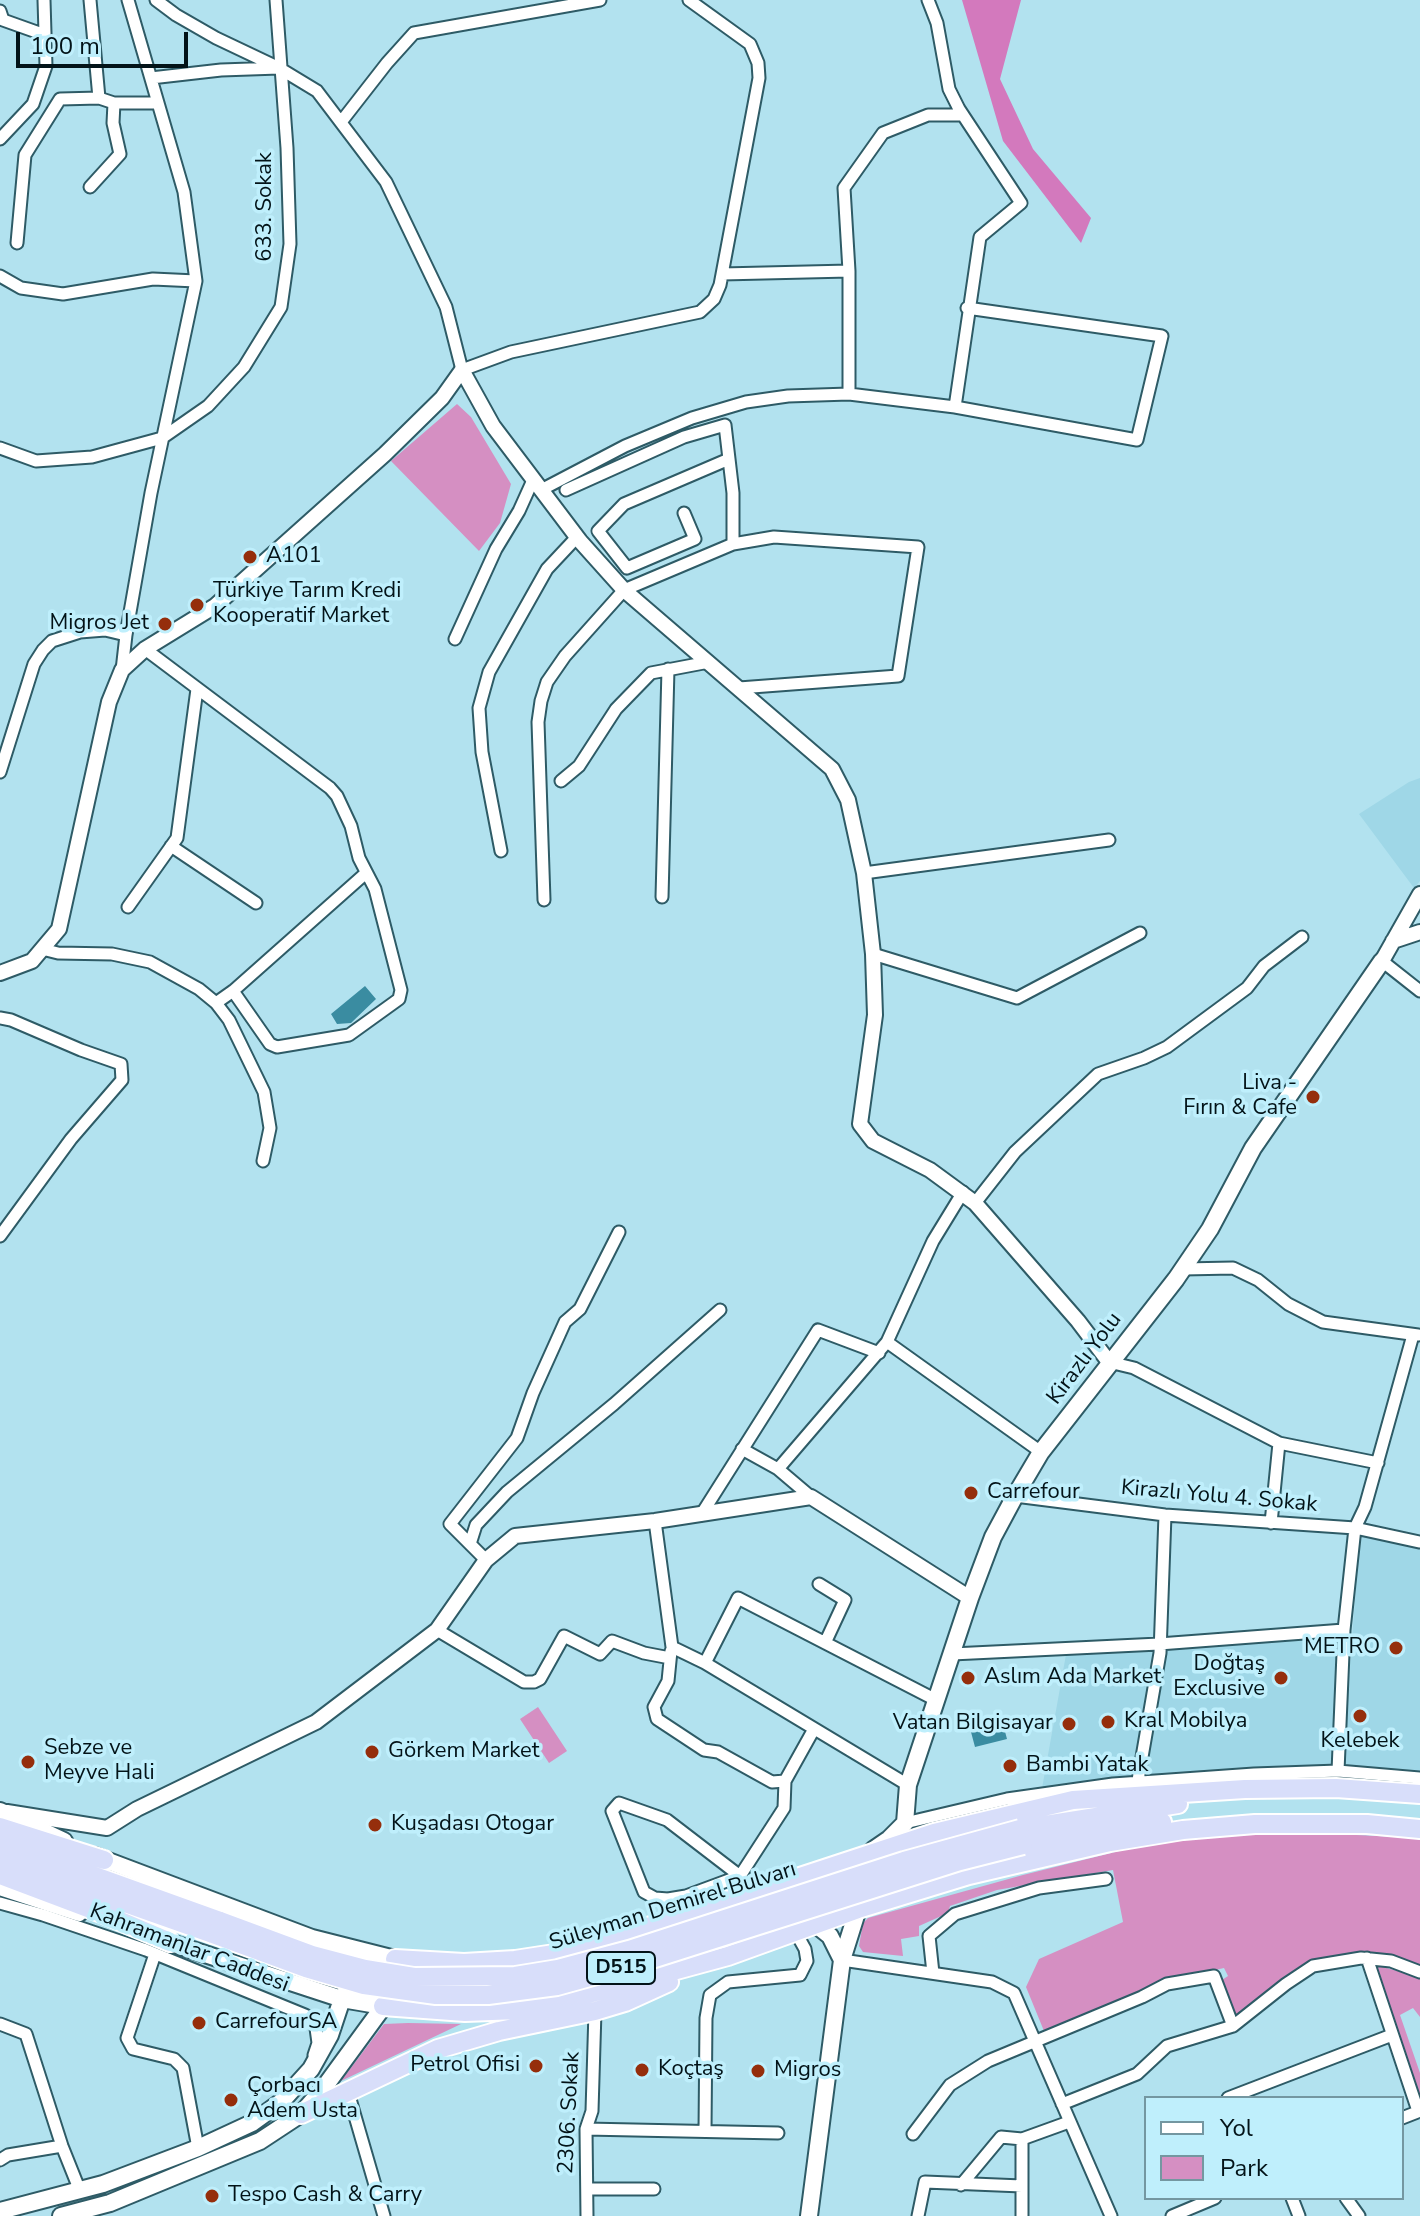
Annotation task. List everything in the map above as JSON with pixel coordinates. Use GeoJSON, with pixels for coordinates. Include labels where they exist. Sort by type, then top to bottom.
{"type":"FeatureCollection","features":[{"type":"Feature","properties":{"kind":"highway"},"geometry":{"type":"LineString","coordinates":[[395,1959],[464,1963],[528,1958],[602,1942],[934,1833],[1137,1788],[1336,1788],[1420,1794]]}},
{"type":"Feature","properties":{"kind":"highway","name":"Süleyman Demirel Bulvarı"},"geometry":{"type":"LineString","coordinates":[[0,1859],[217,1928],[365,1969],[414,1977],[515,1976],[558,1969],[629,1950],[904,1861],[1021,1837],[1133,1809],[1193,1802],[1301,1798],[1420,1802]]}},
{"type":"Feature","properties":{"kind":"highway","name":"Süleyman Demirel Bulvarı"},"geometry":{"type":"LineString","coordinates":[[1021,1837],[1252,1815],[1382,1818],[1420,1822]]}},
{"type":"Feature","properties":{"kind":"highway"},"geometry":{"type":"LineString","coordinates":[[1,1816],[104,1860]]}},
{"type":"Feature","properties":{"kind":"highway"},"geometry":{"type":"LineString","coordinates":[[301,2114],[438,2049],[472,2037],[625,2002],[728,1956],[795,1931],[858,1909],[1030,1860],[1183,1830],[1293,1822],[1420,1829]]}},
{"type":"Feature","properties":{"kind":"highway","name":"Süleyman Demirel Bulvarı"},"geometry":{"type":"LineString","coordinates":[[0,1842],[217,1928]]}},
{"type":"Feature","properties":{"kind":"highway"},"geometry":{"type":"LineString","coordinates":[[0,1875],[104,1914],[162,1948]]}},
{"type":"Feature","properties":{"kind":"highway"},"geometry":{"type":"LineString","coordinates":[[383,2006],[465,2012],[518,2010],[555,2003],[728,1956]]}},
{"type":"Feature","properties":{"kind":"highway"},"geometry":{"type":"LineString","coordinates":[[464,1963],[452,1973],[448,1990],[450,1999],[465,2012]]}},
{"type":"Feature","properties":{"kind":"main road","name":"Kirazlı Yolu"},"geometry":{"type":"LineString","coordinates":[[905,1823],[908,1785],[970,1598],[993,1537],[1015,1496],[1041,1452],[1183,1269],[1210,1229],[1253,1148],[1382,961]]}},
{"type":"Feature","properties":{"kind":"main road"},"geometry":{"type":"LineString","coordinates":[[861,1858],[889,1839],[905,1823],[918,1834],[934,1833]]}},
{"type":"Feature","properties":{"kind":"main road"},"geometry":{"type":"LineString","coordinates":[[61,2216],[112,2210],[260,2141],[301,2114],[323,2089],[396,1985],[395,1959],[299,1933],[104,1860]]}},
{"type":"Feature","properties":{"kind":"main road"},"geometry":{"type":"LineString","coordinates":[[0,1887],[162,1948],[342,1999],[383,2006]]}},
{"type":"Feature","properties":{"kind":"main road"},"geometry":{"type":"LineString","coordinates":[[809,2216],[842,1960],[858,1909]]}},
{"type":"Feature","properties":{"kind":"main road"},"geometry":{"type":"LineString","coordinates":[[815,1924],[830,1936],[842,1960]]}},
{"type":"Feature","properties":{"kind":"main road"},"geometry":{"type":"LineString","coordinates":[[0,2211],[103,2184],[198,2148],[252,2123],[281,2102],[311,2069],[355,1976],[362,1951]]}},
{"type":"Feature","properties":{"kind":"main road"},"geometry":{"type":"LineString","coordinates":[[309,1988],[327,2001],[330,2015],[325,2043]]}},
{"type":"Feature","properties":{"kind":"street"},"geometry":{"type":"LineString","coordinates":[[0,139],[33,104],[46,66],[44,0]]}},
{"type":"Feature","properties":{"kind":"street"},"geometry":{"type":"LineString","coordinates":[[90,0],[99,98]]}},
{"type":"Feature","properties":{"kind":"street"},"geometry":{"type":"LineString","coordinates":[[0,973],[32,961],[59,929],[109,702],[122,670],[162,438],[196,281],[184,192],[128,0]]}},
{"type":"Feature","properties":{"kind":"street"},"geometry":{"type":"LineString","coordinates":[[156,0],[176,15],[317,91],[386,182],[446,307],[462,370],[493,426],[537,485],[624,590],[832,769],[848,800],[864,873],[873,954],[875,1015],[860,1124],[873,1141],[930,1170],[975,1203],[1078,1321],[1109,1362],[1134,1368],[1279,1443],[1378,1463]]}},
{"type":"Feature","properties":{"kind":"street","name":"633. Sokak"},"geometry":{"type":"LineString","coordinates":[[0,448],[36,461],[92,457],[162,438],[208,406],[244,367],[281,307],[290,244],[287,148],[276,0]]}},
{"type":"Feature","properties":{"kind":"street"},"geometry":{"type":"LineString","coordinates":[[341,122],[414,33],[600,0]]}},
{"type":"Feature","properties":{"kind":"street"},"geometry":{"type":"LineString","coordinates":[[122,670],[145,649],[215,606],[385,454],[442,398],[462,370],[511,352],[700,312],[714,299],[722,274],[759,78],[758,63],[750,44],[689,0]]}},
{"type":"Feature","properties":{"kind":"street"},"geometry":{"type":"LineString","coordinates":[[928,0],[937,23],[949,89],[1021,203],[980,237],[967,308],[955,407]]}},
{"type":"Feature","properties":{"kind":"street"},"geometry":{"type":"LineString","coordinates":[[1,18],[45,35]]}},
{"type":"Feature","properties":{"kind":"street"},"geometry":{"type":"LineString","coordinates":[[151,78],[221,70],[279,68]]}},
{"type":"Feature","properties":{"kind":"street"},"geometry":{"type":"LineString","coordinates":[[17,243],[25,155],[60,99],[99,98],[114,103],[158,103]]}},
{"type":"Feature","properties":{"kind":"street"},"geometry":{"type":"LineString","coordinates":[[90,187],[120,154],[113,123],[114,103]]}},
{"type":"Feature","properties":{"kind":"street"},"geometry":{"type":"LineString","coordinates":[[849,394],[849,271],[844,188],[883,133],[928,115],[963,115]]}},
{"type":"Feature","properties":{"kind":"street"},"geometry":{"type":"LineString","coordinates":[[722,274],[849,271]]}},
{"type":"Feature","properties":{"kind":"street"},"geometry":{"type":"LineString","coordinates":[[0,276],[21,288],[63,294],[153,279],[196,281]]}},
{"type":"Feature","properties":{"kind":"street"},"geometry":{"type":"LineString","coordinates":[[455,639],[496,549],[537,485],[692,418],[746,402],[788,396],[849,394],[955,407],[1137,440],[1162,336],[967,308]]}},
{"type":"Feature","properties":{"kind":"street"},"geometry":{"type":"LineString","coordinates":[[566,490],[684,437],[725,425],[733,493],[733,544]]}},
{"type":"Feature","properties":{"kind":"street"},"geometry":{"type":"LineString","coordinates":[[684,513],[695,539],[627,568],[598,531],[624,504],[729,459]]}},
{"type":"Feature","properties":{"kind":"street"},"geometry":{"type":"LineString","coordinates":[[501,851],[482,752],[479,708],[489,672],[547,569],[577,537]]}},
{"type":"Feature","properties":{"kind":"street"},"geometry":{"type":"LineString","coordinates":[[544,900],[538,722],[541,701],[547,682],[565,656],[624,590],[733,544],[774,537],[918,547],[898,676],[739,688]]}},
{"type":"Feature","properties":{"kind":"street"},"geometry":{"type":"LineString","coordinates":[[0,772],[34,664],[43,650],[52,641],[80,632],[105,630],[126,635]]}},
{"type":"Feature","properties":{"kind":"street"},"geometry":{"type":"LineString","coordinates":[[145,649],[330,788],[345,811],[366,873],[375,889],[401,990],[399,999],[349,1035],[277,1047],[270,1044],[233,991]]}},
{"type":"Feature","properties":{"kind":"street"},"geometry":{"type":"LineString","coordinates":[[561,781],[579,766],[616,709],[651,673],[709,662]]}},
{"type":"Feature","properties":{"kind":"street"},"geometry":{"type":"LineString","coordinates":[[662,897],[668,669]]}},
{"type":"Feature","properties":{"kind":"street"},"geometry":{"type":"LineString","coordinates":[[128,907],[177,838],[197,689]]}},
{"type":"Feature","properties":{"kind":"street"},"geometry":{"type":"LineString","coordinates":[[864,873],[1109,840]]}},
{"type":"Feature","properties":{"kind":"street"},"geometry":{"type":"LineString","coordinates":[[171,846],[256,903]]}},
{"type":"Feature","properties":{"kind":"street"},"geometry":{"type":"LineString","coordinates":[[216,1003],[366,873]]}},
{"type":"Feature","properties":{"kind":"street"},"geometry":{"type":"LineString","coordinates":[[1420,894],[1382,961],[1420,991]]}},
{"type":"Feature","properties":{"kind":"street"},"geometry":{"type":"LineString","coordinates":[[1393,941],[1420,932]]}},
{"type":"Feature","properties":{"kind":"street"},"geometry":{"type":"LineString","coordinates":[[873,954],[1017,998],[1140,933]]}},
{"type":"Feature","properties":{"kind":"street"},"geometry":{"type":"LineString","coordinates":[[975,1203],[1015,1152],[1098,1074],[1167,1047],[1247,988],[1264,966],[1302,937]]}},
{"type":"Feature","properties":{"kind":"street"},"geometry":{"type":"LineString","coordinates":[[42,949],[58,953],[112,954],[150,962],[199,989],[216,1003],[229,1020],[264,1092],[270,1128],[263,1161]]}},
{"type":"Feature","properties":{"kind":"street"},"geometry":{"type":"LineString","coordinates":[[0,1018],[121,1064],[122,1080],[71,1139],[0,1236]]}},
{"type":"Feature","properties":{"kind":"street"},"geometry":{"type":"LineString","coordinates":[[778,1469],[887,1342],[933,1241],[963,1192]]}},
{"type":"Feature","properties":{"kind":"street"},"geometry":{"type":"LineString","coordinates":[[486,1560],[450,1524],[517,1438],[533,1393],[565,1322],[580,1309],[619,1232]]}},
{"type":"Feature","properties":{"kind":"street"},"geometry":{"type":"LineString","coordinates":[[1183,1269],[1233,1268],[1258,1280],[1288,1304],[1323,1322],[1416,1335],[1365,1507],[1355,1528],[1344,1630],[1338,1771]]}},
{"type":"Feature","properties":{"kind":"street"},"geometry":{"type":"LineString","coordinates":[[470,1544],[476,1525],[507,1492],[614,1404],[720,1310]]}},
{"type":"Feature","properties":{"kind":"street"},"geometry":{"type":"LineString","coordinates":[[701,1515],[818,1330],[879,1353]]}},
{"type":"Feature","properties":{"kind":"street"},"geometry":{"type":"LineString","coordinates":[[887,1342],[1041,1452]]}},
{"type":"Feature","properties":{"kind":"street"},"geometry":{"type":"LineString","coordinates":[[1271,1523],[1279,1443]]}},
{"type":"Feature","properties":{"kind":"street"},"geometry":{"type":"LineString","coordinates":[[742,1449],[778,1469],[811,1497],[970,1598]]}},
{"type":"Feature","properties":{"kind":"street","name":"Kirazlı Yolu 4. Sokak"},"geometry":{"type":"LineString","coordinates":[[1015,1496],[1165,1515],[1355,1528],[1419,1542]]}},
{"type":"Feature","properties":{"kind":"street"},"geometry":{"type":"LineString","coordinates":[[1,1816],[107,1828],[137,1809],[316,1722],[437,1630],[486,1560],[515,1536],[701,1515],[811,1497]]}},
{"type":"Feature","properties":{"kind":"street"},"geometry":{"type":"LineString","coordinates":[[1137,1788],[1160,1653],[1165,1515]]}},
{"type":"Feature","properties":{"kind":"street"},"geometry":{"type":"LineString","coordinates":[[655,1521],[671,1653],[668,1681],[654,1707],[657,1719],[704,1750],[718,1752],[772,1782],[785,1781]]}},
{"type":"Feature","properties":{"kind":"street"},"geometry":{"type":"LineString","coordinates":[[819,1584],[845,1600],[825,1643]]}},
{"type":"Feature","properties":{"kind":"street"},"geometry":{"type":"LineString","coordinates":[[705,1663],[738,1598],[936,1700]]}},
{"type":"Feature","properties":{"kind":"street"},"geometry":{"type":"LineString","coordinates":[[437,1630],[524,1682],[540,1679],[564,1636],[600,1654],[612,1641],[705,1663],[908,1785]]}},
{"type":"Feature","properties":{"kind":"street"},"geometry":{"type":"LineString","coordinates":[[952,1654],[1159,1644],[1344,1630]]}},
{"type":"Feature","properties":{"kind":"street"},"geometry":{"type":"LineString","coordinates":[[740,1876],[667,1820],[619,1803],[612,1811],[644,1892],[655,1898],[686,1896],[740,1876],[784,1808],[785,1781],[814,1729]]}},
{"type":"Feature","properties":{"kind":"street"},"geometry":{"type":"LineString","coordinates":[[905,1823],[1007,1799],[1069,1789],[1137,1788],[1338,1771],[1420,1778]]}},
{"type":"Feature","properties":{"kind":"street"},"geometry":{"type":"LineString","coordinates":[[933,1973],[929,1936],[955,1914],[1039,1888],[1106,1879]]}},
{"type":"Feature","properties":{"kind":"street","name":"Kahramanlar Caddesi"},"geometry":{"type":"LineString","coordinates":[[0,1903],[162,1948],[315,2021],[318,2043],[311,2069]]}},
{"type":"Feature","properties":{"kind":"street"},"geometry":{"type":"LineString","coordinates":[[705,2131],[706,2018],[710,1995],[728,1982],[800,1975],[807,1961],[805,1949],[795,1931]]}},
{"type":"Feature","properties":{"kind":"street"},"geometry":{"type":"LineString","coordinates":[[162,1948],[127,2038],[133,2049],[174,2059],[183,2068],[198,2148]]}},
{"type":"Feature","properties":{"kind":"street"},"geometry":{"type":"LineString","coordinates":[[1367,1958],[1419,2111]]}},
{"type":"Feature","properties":{"kind":"street"},"geometry":{"type":"LineString","coordinates":[[1062,2104],[1137,2074],[1167,2046],[1233,2026],[1313,1966],[1367,1958],[1391,1961],[1420,1972]]}},
{"type":"Feature","properties":{"kind":"street"},"geometry":{"type":"LineString","coordinates":[[842,1960],[992,1982],[1014,1993],[1111,2216]]}},
{"type":"Feature","properties":{"kind":"street"},"geometry":{"type":"LineString","coordinates":[[913,2134],[950,2085],[988,2061],[1167,1984],[1214,1976],[1233,2026]]}},
{"type":"Feature","properties":{"kind":"street","name":"2306. Sokak"},"geometry":{"type":"LineString","coordinates":[[587,2216],[586,2129],[592,2111],[595,2011]]}},
{"type":"Feature","properties":{"kind":"street"},"geometry":{"type":"LineString","coordinates":[[0,2024],[26,2034],[80,2191]]}},
{"type":"Feature","properties":{"kind":"street"},"geometry":{"type":"LineString","coordinates":[[1233,2096],[1392,2035]]}},
{"type":"Feature","properties":{"kind":"street"},"geometry":{"type":"LineString","coordinates":[[348,2092],[382,2215]]}},
{"type":"Feature","properties":{"kind":"street"},"geometry":{"type":"LineString","coordinates":[[961,2185],[1001,2137],[1022,2139],[1069,2122]]}},
{"type":"Feature","properties":{"kind":"street"},"geometry":{"type":"LineString","coordinates":[[586,2129],[778,2133]]}},
{"type":"Feature","properties":{"kind":"street"},"geometry":{"type":"LineString","coordinates":[[1022,2139],[1022,2216]]}},
{"type":"Feature","properties":{"kind":"street"},"geometry":{"type":"LineString","coordinates":[[0,2160],[8,2155],[62,2146]]}},
{"type":"Feature","properties":{"kind":"street"},"geometry":{"type":"LineString","coordinates":[[918,2216],[925,2182],[1022,2186]]}},
{"type":"Feature","properties":{"kind":"street"},"geometry":{"type":"LineString","coordinates":[[103,2184],[112,2210]]}},
{"type":"Feature","properties":{"kind":"street"},"geometry":{"type":"LineString","coordinates":[[587,2189],[654,2189]]}},
{"type":"Feature","properties":{"kind":"street"},"geometry":{"type":"LineString","coordinates":[[1172,2216],[1210,2200]]}},
{"type":"Feature","properties":{"kind":"shaded area"},"geometry":{"type":"Polygon","coordinates":[[[962,0],[1021,0],[1000,79],[1033,149],[1091,218],[1081,243],[1003,141],[962,0]]]}},
{"type":"Feature","properties":{"kind":"shaded area"},"geometry":{"type":"Polygon","coordinates":[[[1420,778],[1420,881],[1414,888],[1359,814],[1420,778]]]}},
{"type":"Feature","properties":{"kind":"shaded area"},"geometry":{"type":"Polygon","coordinates":[[[365,986],[376,999],[351,1023],[337,1024],[331,1014],[365,986]]]}},
{"type":"Feature","properties":{"kind":"shaded area"},"geometry":{"type":"Polygon","coordinates":[[[1360,1536],[1420,1549],[1420,1772],[1342,1766],[1360,1536]]]}},
{"type":"Feature","properties":{"kind":"shaded area"},"geometry":{"type":"Polygon","coordinates":[[[1344,1630],[1338,1771],[1041,1794],[1067,1649],[1344,1630]]]}},
{"type":"Feature","properties":{"kind":"shaded area"},"geometry":{"type":"Polygon","coordinates":[[[1003,1724],[1007,1739],[975,1747],[971,1732],[1003,1724]]]}},
{"type":"Feature","properties":{"kind":"green space"},"geometry":{"type":"Polygon","coordinates":[[[457,404],[471,417],[511,484],[500,523],[479,551],[391,461],[457,404]]]}},
{"type":"Feature","properties":{"kind":"green space"},"geometry":{"type":"Polygon","coordinates":[[[538,1707],[567,1751],[549,1763],[520,1719],[538,1707]]]}},
{"type":"Feature","properties":{"kind":"green space"},"geometry":{"type":"Polygon","coordinates":[[[1335,1834],[1420,1838],[1420,1967],[1391,1956],[1314,1962],[1291,1973],[1237,2018],[1233,2017],[1222,1980],[1228,1976],[1224,1968],[1171,1980],[1044,2031],[1026,1987],[1039,1959],[1123,1922],[1113,1870],[997,1890],[950,1906],[948,1913],[919,1926],[919,1936],[901,1939],[903,1956],[863,1952],[859,1946],[863,1923],[868,1918],[1123,1850],[1183,1840],[1242,1835],[1335,1834]]]}},
{"type":"Feature","properties":{"kind":"green space"},"geometry":{"type":"Polygon","coordinates":[[[1374,1967],[1420,1977],[1420,2017],[1413,2008],[1400,2015],[1420,2073],[1420,2095],[1405,2062],[1374,1967]]]}},
{"type":"Feature","properties":{"kind":"green space"},"geometry":{"type":"Polygon","coordinates":[[[384,2024],[461,2024],[341,2081],[384,2024]]]}},
{"type":"Feature","properties":{"kind":"place","name":"A101"},"geometry":{"type":"Point","coordinates":[250,557]}},
{"type":"Feature","properties":{"kind":"place","name":"Türkiye Tarım Kredi Kooperatif Market"},"geometry":{"type":"Point","coordinates":[197,605]}},
{"type":"Feature","properties":{"kind":"place","name":"Migros Jet"},"geometry":{"type":"Point","coordinates":[165,624]}},
{"type":"Feature","properties":{"kind":"place","name":"Liva - Fırın & Cafe"},"geometry":{"type":"Point","coordinates":[1313,1097]}},
{"type":"Feature","properties":{"kind":"place","name":"Carrefour"},"geometry":{"type":"Point","coordinates":[971,1493]}},
{"type":"Feature","properties":{"kind":"place","name":"METRO"},"geometry":{"type":"Point","coordinates":[1396,1648]}},
{"type":"Feature","properties":{"kind":"place","name":"Aslım Ada Market"},"geometry":{"type":"Point","coordinates":[968,1678]}},
{"type":"Feature","properties":{"kind":"place","name":"Doğtaş Exclusive"},"geometry":{"type":"Point","coordinates":[1281,1678]}},
{"type":"Feature","properties":{"kind":"place","name":"Kelebek"},"geometry":{"type":"Point","coordinates":[1360,1716]}},
{"type":"Feature","properties":{"kind":"place","name":"Kral Mobilya"},"geometry":{"type":"Point","coordinates":[1108,1722]}},
{"type":"Feature","properties":{"kind":"place","name":"Vatan Bilgisayar"},"geometry":{"type":"Point","coordinates":[1069,1724]}},
{"type":"Feature","properties":{"kind":"place","name":"Görkem Market"},"geometry":{"type":"Point","coordinates":[372,1752]}},
{"type":"Feature","properties":{"kind":"place","name":"Sebze ve Meyve Hali"},"geometry":{"type":"Point","coordinates":[28,1762]}},
{"type":"Feature","properties":{"kind":"place","name":"Bambi Yatak"},"geometry":{"type":"Point","coordinates":[1010,1766]}},
{"type":"Feature","properties":{"kind":"place","name":"Kuşadası Otogar"},"geometry":{"type":"Point","coordinates":[375,1825]}},
{"type":"Feature","properties":{"kind":"place","name":"CarrefourSA"},"geometry":{"type":"Point","coordinates":[199,2023]}},
{"type":"Feature","properties":{"kind":"place","name":"Petrol Ofisi"},"geometry":{"type":"Point","coordinates":[536,2066]}},
{"type":"Feature","properties":{"kind":"place","name":"Koçtaş"},"geometry":{"type":"Point","coordinates":[642,2070]}},
{"type":"Feature","properties":{"kind":"place","name":"Migros"},"geometry":{"type":"Point","coordinates":[758,2071]}},
{"type":"Feature","properties":{"kind":"place","name":"Çorbacı Adem Usta"},"geometry":{"type":"Point","coordinates":[231,2100]}},
{"type":"Feature","properties":{"kind":"place","name":"Tespo Cash & Carry"},"geometry":{"type":"Point","coordinates":[212,2196]}}]}
